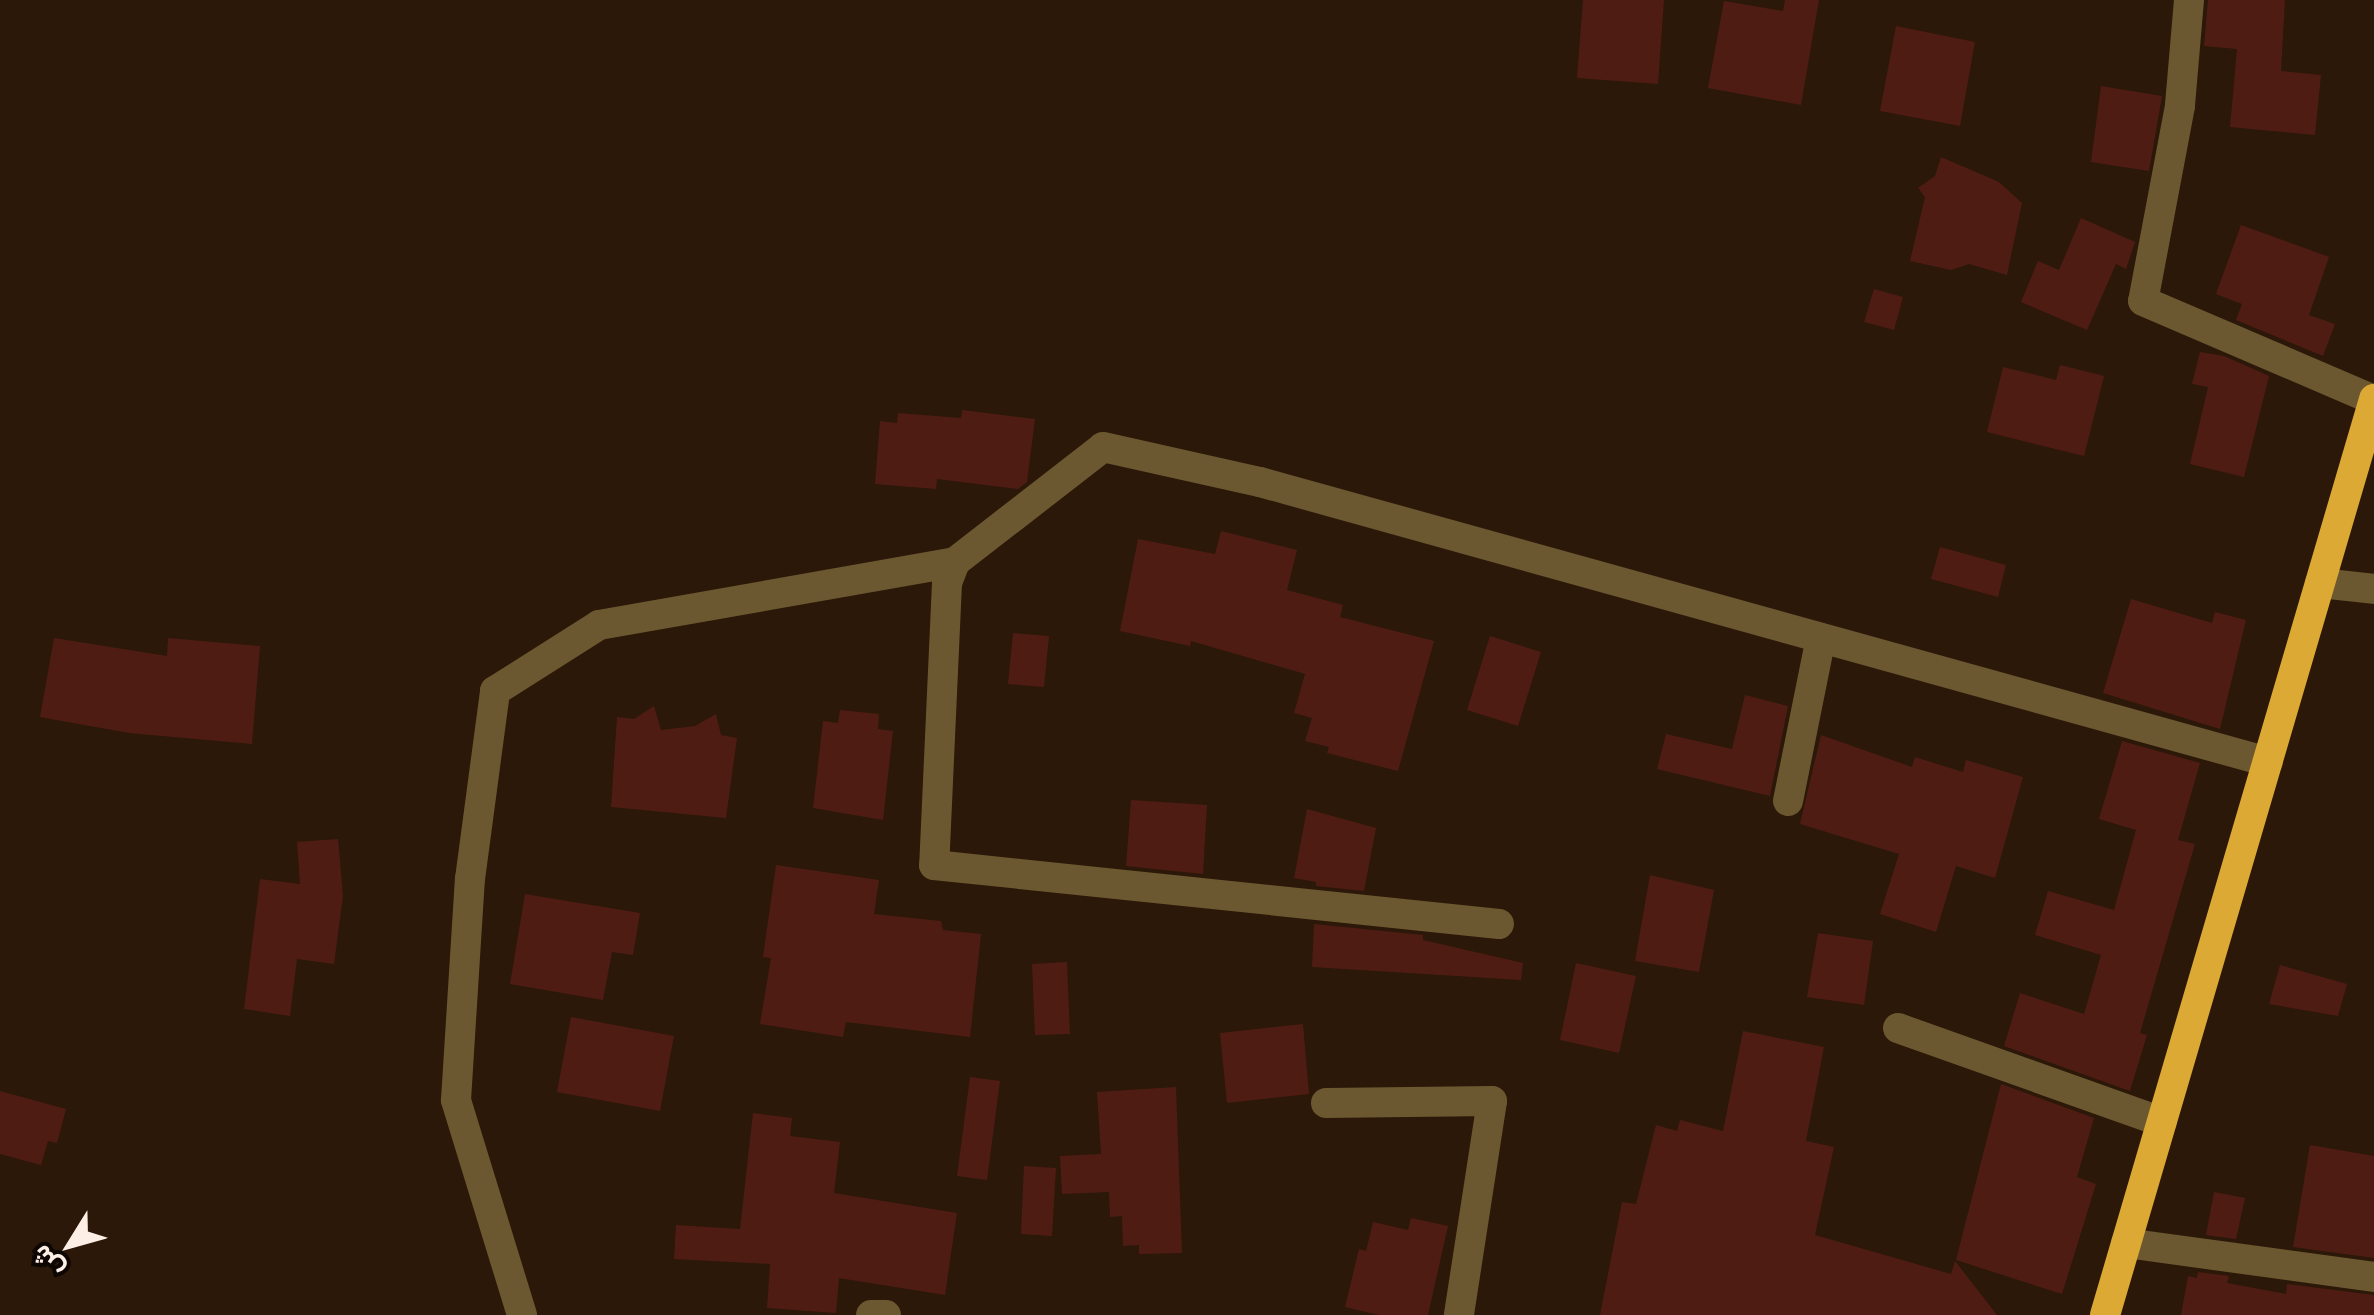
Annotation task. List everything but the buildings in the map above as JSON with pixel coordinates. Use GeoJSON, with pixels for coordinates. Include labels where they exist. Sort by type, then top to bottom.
{"type":"FeatureCollection","features":[{"type":"Feature","properties":{"kind":"highway"},"geometry":{"type":"LineString","coordinates":[[2105,1315],[2374,399]]}},
{"type":"Feature","properties":{"kind":"street"},"geometry":{"type":"LineString","coordinates":[[2190,0],[2180,106],[2143,301],[2374,399]]}},
{"type":"Feature","properties":{"kind":"street"},"geometry":{"type":"LineString","coordinates":[[522,1315],[456,1100],[470,878],[496,691],[598,625],[955,562],[1103,447],[1260,482],[2268,762]]}},
{"type":"Feature","properties":{"kind":"street"},"geometry":{"type":"LineString","coordinates":[[955,562],[947,583],[934,865],[1499,924]]}},
{"type":"Feature","properties":{"kind":"street"},"geometry":{"type":"LineString","coordinates":[[2320,583],[2374,589]]}},
{"type":"Feature","properties":{"kind":"street"},"geometry":{"type":"LineString","coordinates":[[1788,800],[1820,638]]}},
{"type":"Feature","properties":{"kind":"street"},"geometry":{"type":"LineString","coordinates":[[1898,1028],[2162,1122]]}},
{"type":"Feature","properties":{"kind":"street"},"geometry":{"type":"LineString","coordinates":[[1326,1103],[1492,1101],[1459,1315]]}},
{"type":"Feature","properties":{"kind":"street"},"geometry":{"type":"LineString","coordinates":[[2126,1242],[2374,1277]]}},
{"type":"Feature","properties":{"kind":"street"},"geometry":{"type":"LineString","coordinates":[[870,1315],[886,1315]]}}]}
